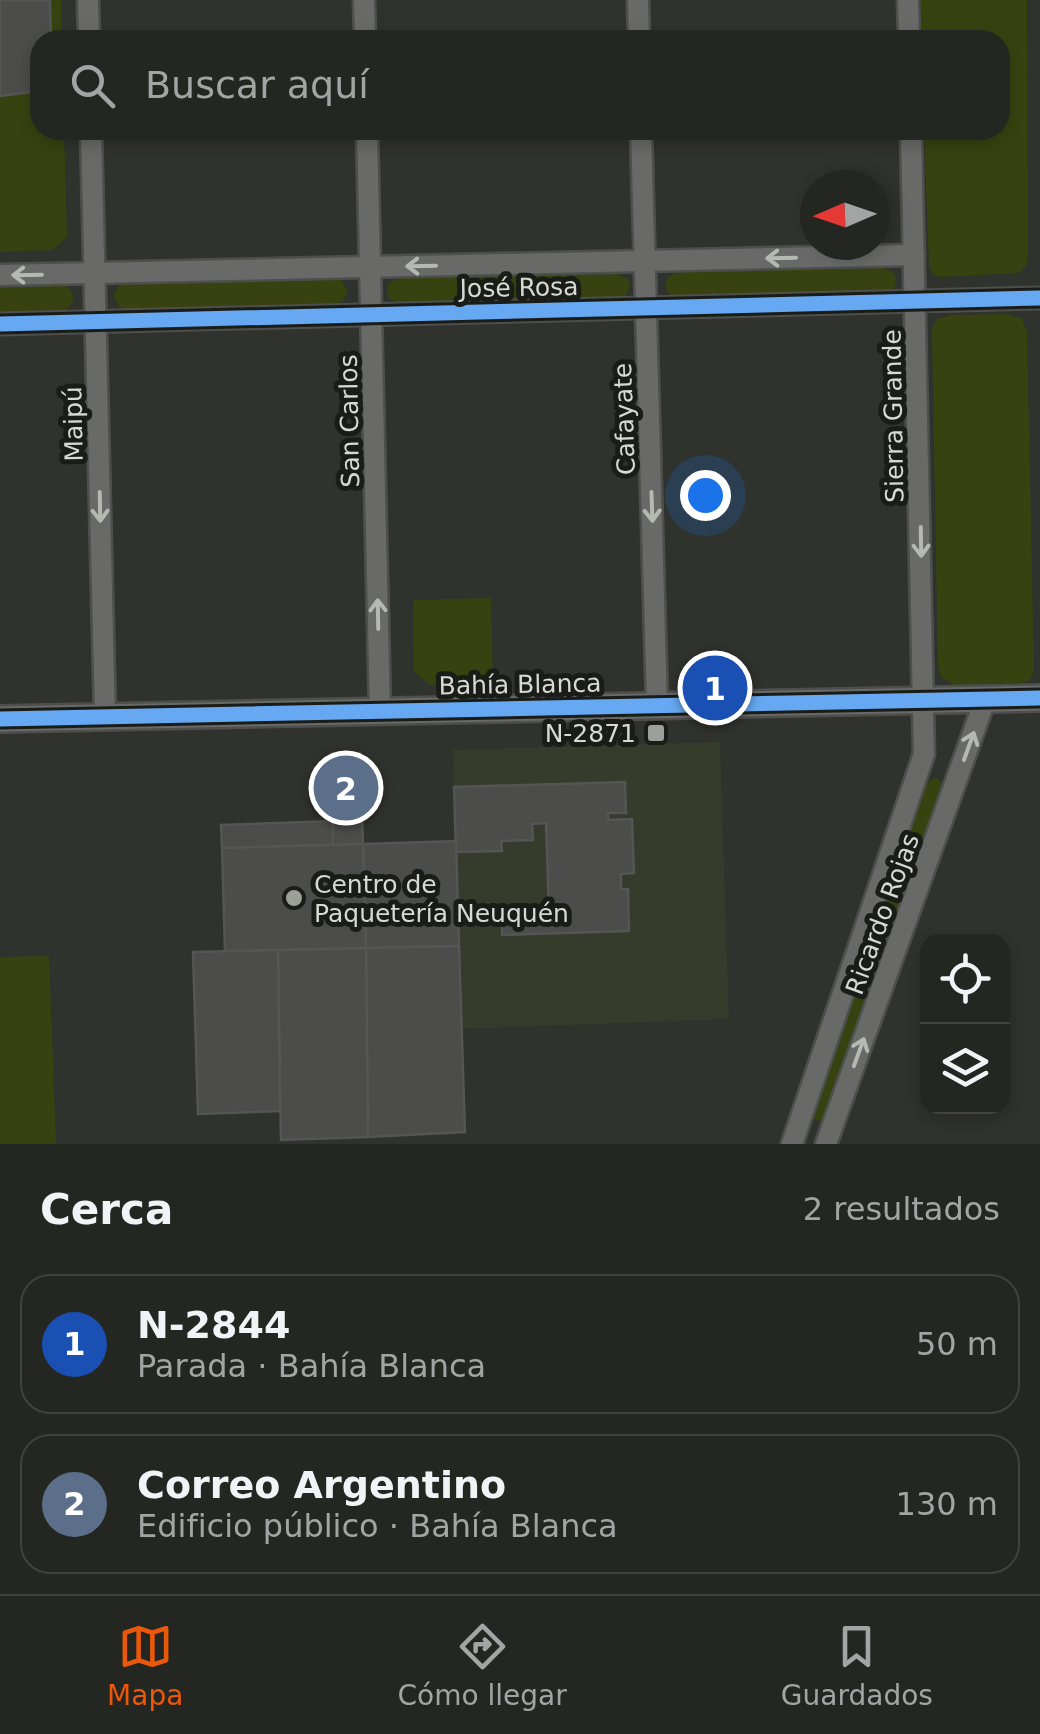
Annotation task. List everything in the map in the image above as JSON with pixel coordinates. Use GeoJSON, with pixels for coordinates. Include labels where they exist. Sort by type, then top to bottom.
{"type":"FeatureCollection","features":[{"type":"Feature","properties":{"kind":"street"},"geometry":{"type":"LineString","coordinates":[[88,0],[89,30]]}},
{"type":"Feature","properties":{"kind":"street"},"geometry":{"type":"LineString","coordinates":[[364,0],[365,30]]}},
{"type":"Feature","properties":{"kind":"street"},"geometry":{"type":"LineString","coordinates":[[638,0],[639,30]]}},
{"type":"Feature","properties":{"kind":"street"},"geometry":{"type":"LineString","coordinates":[[908,0],[909,30]]}},
{"type":"Feature","properties":{"kind":"street","name":"Maipú"},"geometry":{"type":"LineString","coordinates":[[91,140],[105,717]]}},
{"type":"Feature","properties":{"kind":"street","name":"San Carlos"},"geometry":{"type":"LineString","coordinates":[[367,140],[380,712]]}},
{"type":"Feature","properties":{"kind":"street","name":"Cafayate"},"geometry":{"type":"LineString","coordinates":[[642,140],[657,706]]}},
{"type":"Feature","properties":{"kind":"street","name":"Sierra Grande"},"geometry":{"type":"LineString","coordinates":[[911,140],[925,701]]}},
{"type":"Feature","properties":{"kind":"street","name":"José Rosa"},"geometry":{"type":"LineString","coordinates":[[0,275],[914,255]]}},
{"type":"Feature","properties":{"kind":"street","name":"José Rosa"},"geometry":{"type":"LineString","coordinates":[[0,324],[1040,298]]}},
{"type":"Feature","properties":{"kind":"street","name":"Bahía Blanca"},"geometry":{"type":"LineString","coordinates":[[0,719],[1040,698]]}},
{"type":"Feature","properties":{"kind":"street","name":"Ricardo Rojas"},"geometry":{"type":"LineString","coordinates":[[826,1144],[986,700]]}},
{"type":"Feature","properties":{"kind":"street","name":"Ricardo Rojas"},"geometry":{"type":"LineString","coordinates":[[792,1144],[922,764],[925,701]]}},
{"type":"Feature","properties":{"kind":"shaded area"},"geometry":{"type":"Polygon","coordinates":[[[720,742],[729,1019],[461,1029],[453,750],[720,742]]]}},
{"type":"Feature","properties":{"kind":"green space"},"geometry":{"type":"Polygon","coordinates":[[[0,0],[61,0],[62,30],[30,30],[30,140],[64,140],[67,237],[52,250],[0,252],[0,0]]]}},
{"type":"Feature","properties":{"kind":"green space"},"geometry":{"type":"Polygon","coordinates":[[[920,0],[1027,0],[1028,255],[1026,266],[1019,273],[940,277],[929,267],[924,140],[1010,140],[1010,30],[922,30],[920,0]]]}},
{"type":"Feature","properties":{"kind":"green space"},"geometry":{"type":"Polygon","coordinates":[[[883,268],[894,273],[896,279],[895,287],[888,293],[674,298],[666,287],[668,277],[678,272],[883,268]]]}},
{"type":"Feature","properties":{"kind":"green space"},"geometry":{"type":"Polygon","coordinates":[[[617,274],[628,279],[630,286],[625,297],[618,300],[400,304],[389,299],[387,291],[389,283],[400,278],[617,274]]]}},
{"type":"Feature","properties":{"kind":"green space"},"geometry":{"type":"Polygon","coordinates":[[[335,278],[348,291],[343,301],[335,304],[127,309],[119,307],[113,296],[119,285],[126,283],[335,278]]]}},
{"type":"Feature","properties":{"kind":"green space"},"geometry":{"type":"Polygon","coordinates":[[[64,285],[73,297],[65,310],[0,312],[0,286],[64,285]]]}},
{"type":"Feature","properties":{"kind":"green space"},"geometry":{"type":"Polygon","coordinates":[[[1008,314],[1022,319],[1027,333],[1034,671],[1030,680],[1022,683],[954,685],[941,677],[938,666],[932,328],[937,319],[952,315],[1008,314]]]}},
{"type":"Feature","properties":{"kind":"green space"},"geometry":{"type":"Polygon","coordinates":[[[491,598],[493,684],[430,685],[414,672],[413,600],[491,598]]]}},
{"type":"Feature","properties":{"kind":"green space"},"geometry":{"type":"Polygon","coordinates":[[[937,778],[944,786],[825,1119],[818,1121],[811,1110],[926,787],[937,778]]]}},
{"type":"Feature","properties":{"kind":"green space"},"geometry":{"type":"Polygon","coordinates":[[[49,956],[56,1144],[0,1144],[0,957],[49,956]]]}},
{"type":"Feature","properties":{"kind":"building"},"geometry":{"type":"Polygon","coordinates":[[[0,0],[50,0],[51,30],[30,30],[30,92],[0,96],[0,0]]]}},
{"type":"Feature","properties":{"kind":"building"},"geometry":{"type":"Polygon","coordinates":[[[360,753],[363,844],[333,845],[331,754],[360,753]]]}},
{"type":"Feature","properties":{"kind":"building"},"geometry":{"type":"Polygon","coordinates":[[[625,782],[626,813],[608,813],[608,820],[632,819],[634,873],[621,874],[621,889],[628,889],[629,931],[502,935],[502,913],[549,911],[546,823],[532,824],[533,840],[501,841],[502,851],[456,852],[454,787],[625,782]]]}},
{"type":"Feature","properties":{"kind":"building"},"geometry":{"type":"Polygon","coordinates":[[[333,821],[333,845],[222,848],[221,825],[333,821]]]}},
{"type":"Feature","properties":{"kind":"building"},"geometry":{"type":"Polygon","coordinates":[[[456,841],[459,946],[366,948],[363,844],[456,841]]]}},
{"type":"Feature","properties":{"kind":"building","name":"Centro de Paquetería Neuquén"},"geometry":{"type":"Polygon","coordinates":[[[363,844],[366,948],[225,952],[222,848],[363,844]]]}},
{"type":"Feature","properties":{"kind":"building"},"geometry":{"type":"Polygon","coordinates":[[[459,946],[465,1132],[368,1137],[366,948],[459,946]]]}},
{"type":"Feature","properties":{"kind":"building"},"geometry":{"type":"Polygon","coordinates":[[[366,948],[368,1137],[281,1140],[278,950],[366,948]]]}},
{"type":"Feature","properties":{"kind":"building"},"geometry":{"type":"Polygon","coordinates":[[[278,950],[280,1111],[198,1114],[193,952],[278,950]]]}},
{"type":"Feature","properties":{"kind":"cycle path"},"geometry":{"type":"LineString","coordinates":[[0,324],[1040,298]]}},
{"type":"Feature","properties":{"kind":"cycle path"},"geometry":{"type":"LineString","coordinates":[[0,719],[1040,698]]}},
{"type":"Feature","properties":{"kind":"place","name":"N-2844"},"geometry":{"type":"Point","coordinates":[715,688]}},
{"type":"Feature","properties":{"kind":"place","name":"N-2871"},"geometry":{"type":"Point","coordinates":[656,733]}},
{"type":"Feature","properties":{"kind":"place","name":"Correo Argentino"},"geometry":{"type":"Point","coordinates":[346,788]}},
{"type":"Feature","properties":{"kind":"place","name":"Centro de Paquetería Neuquén"},"geometry":{"type":"Point","coordinates":[294,898]}}]}
